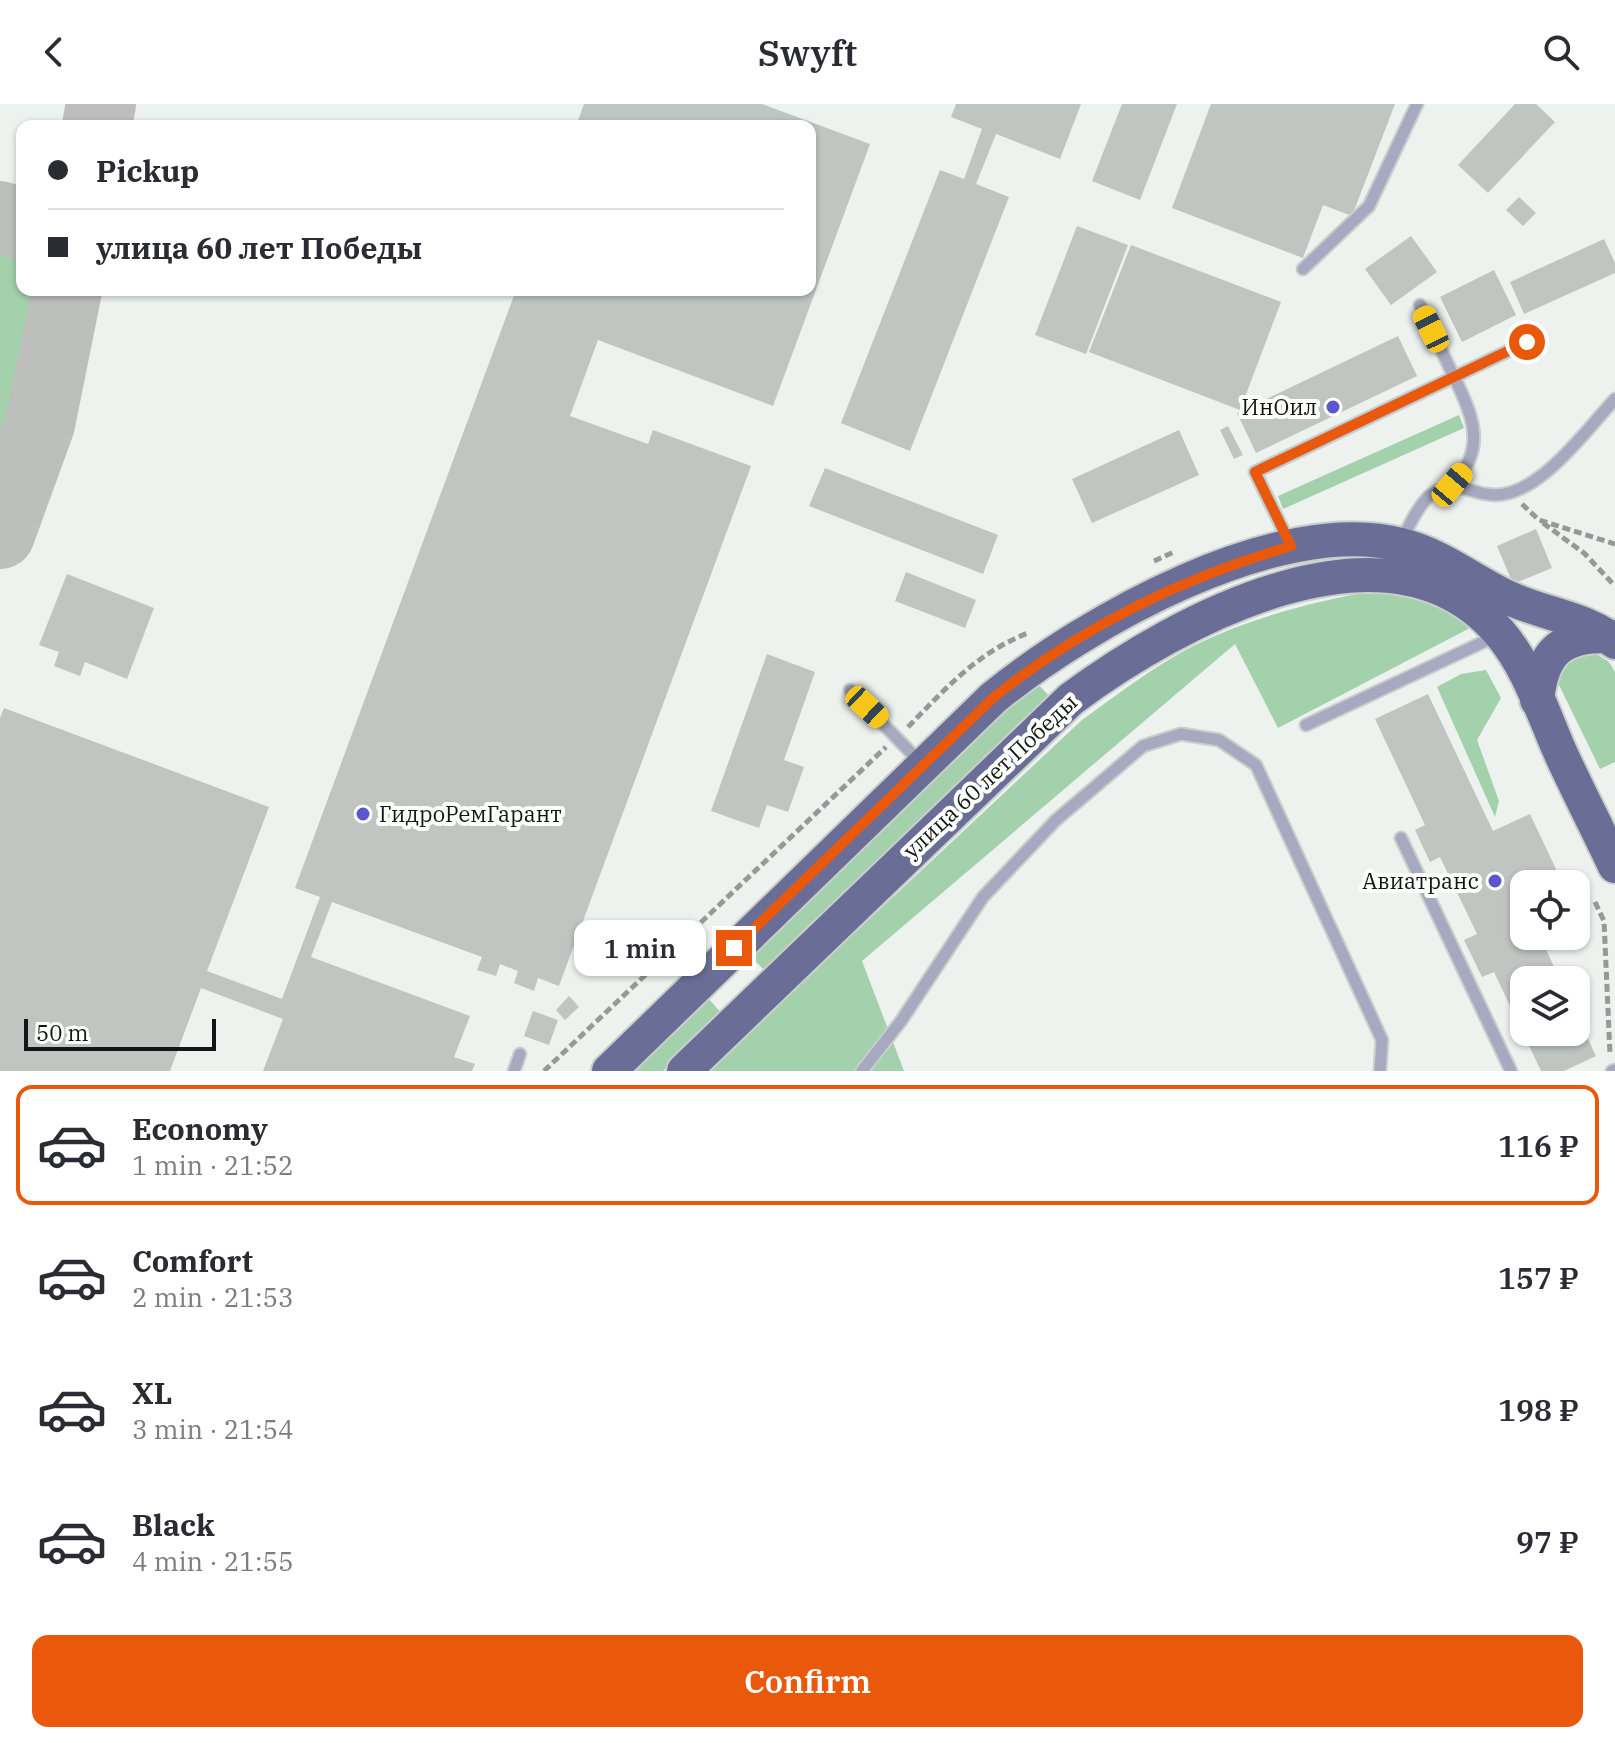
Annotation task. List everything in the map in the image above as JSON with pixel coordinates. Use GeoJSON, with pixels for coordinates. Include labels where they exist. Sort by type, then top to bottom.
{"type":"FeatureCollection","features":[{"type":"Feature","properties":{"kind":"main road"},"geometry":{"type":"LineString","coordinates":[[609,1071],[993,698],[1036,663],[1088,631],[1165,591],[1239,561],[1291,546],[1330,540],[1400,544],[1436,557],[1507,597],[1612,639]]}},
{"type":"Feature","properties":{"kind":"main road","name":"улица 60 лет Победы"},"geometry":{"type":"LineString","coordinates":[[684,1071],[1040,725],[1117,664],[1179,630],[1267,595],[1315,580],[1360,573],[1398,575],[1433,586],[1484,616],[1501,634],[1537,700],[1615,866]]}},
{"type":"Feature","properties":{"kind":"main road"},"geometry":{"type":"LineString","coordinates":[[1537,700],[1540,672],[1556,649],[1581,636],[1612,639]]}},
{"type":"Feature","properties":{"kind":"main road"},"geometry":{"type":"LineString","coordinates":[[713,968],[751,1007]]}},
{"type":"Feature","properties":{"kind":"lane"},"geometry":{"type":"LineString","coordinates":[[1303,269],[1369,206],[1417,104]]}},
{"type":"Feature","properties":{"kind":"lane"},"geometry":{"type":"LineString","coordinates":[[1400,544],[1415,512],[1431,493],[1452,485],[1474,451],[1476,431],[1420,305]]}},
{"type":"Feature","properties":{"kind":"lane"},"geometry":{"type":"LineString","coordinates":[[1291,546],[1255,472],[1527,342]]}},
{"type":"Feature","properties":{"kind":"lane"},"geometry":{"type":"LineString","coordinates":[[1452,485],[1491,496],[1511,494],[1536,480],[1556,462],[1615,399]]}},
{"type":"Feature","properties":{"kind":"lane"},"geometry":{"type":"LineString","coordinates":[[1306,725],[1501,634]]}},
{"type":"Feature","properties":{"kind":"lane"},"geometry":{"type":"LineString","coordinates":[[850,690],[923,765]]}},
{"type":"Feature","properties":{"kind":"lane"},"geometry":{"type":"LineString","coordinates":[[862,1071],[901,1021],[983,897],[1056,820],[1143,746],[1181,734],[1219,740],[1256,765],[1382,1040],[1380,1071]]}},
{"type":"Feature","properties":{"kind":"lane"},"geometry":{"type":"LineString","coordinates":[[1401,838],[1511,1071]]}},
{"type":"Feature","properties":{"kind":"lane"},"geometry":{"type":"LineString","coordinates":[[514,1071],[520,1054]]}},
{"type":"Feature","properties":{"kind":"path"},"geometry":{"type":"LineString","coordinates":[[1511,494],[1539,520],[1584,553],[1615,586]]}},
{"type":"Feature","properties":{"kind":"path"},"geometry":{"type":"LineString","coordinates":[[1539,520],[1615,544]]}},
{"type":"Feature","properties":{"kind":"path"},"geometry":{"type":"LineString","coordinates":[[1595,902],[1604,921],[1610,1056]]}},
{"type":"Feature","properties":{"kind":"green space"},"geometry":{"type":"Polygon","coordinates":[[[0,222],[16,229],[16,296],[50,296],[26,428],[0,502],[0,222]]]}},
{"type":"Feature","properties":{"kind":"green space"},"geometry":{"type":"Polygon","coordinates":[[[1459,415],[1464,428],[1283,509],[1278,496],[1459,415]]]}},
{"type":"Feature","properties":{"kind":"green space"},"geometry":{"type":"Polygon","coordinates":[[[1372,591],[1430,599],[1470,628],[1278,728],[1235,644],[862,961],[904,1071],[707,1071],[1082,720],[1123,690],[1180,653],[1237,627],[1304,606],[1372,591]]]}},
{"type":"Feature","properties":{"kind":"green space"},"geometry":{"type":"Polygon","coordinates":[[[1593,652],[1609,662],[1615,672],[1615,762],[1600,769],[1558,683],[1561,664],[1575,654],[1593,652]]]}},
{"type":"Feature","properties":{"kind":"green space"},"geometry":{"type":"Polygon","coordinates":[[[1486,670],[1501,698],[1477,740],[1499,801],[1495,817],[1437,687],[1461,674],[1486,670]]]}},
{"type":"Feature","properties":{"kind":"green space"},"geometry":{"type":"Polygon","coordinates":[[[1036,682],[1051,698],[766,972],[751,957],[1036,682]]]}},
{"type":"Feature","properties":{"kind":"green space"},"geometry":{"type":"Polygon","coordinates":[[[708,998],[722,1014],[663,1071],[632,1071],[708,998]]]}},
{"type":"Feature","properties":{"kind":"building"},"geometry":{"type":"Polygon","coordinates":[[[584,104],[762,104],[805,120],[578,120],[584,104]]]}},
{"type":"Feature","properties":{"kind":"building"},"geometry":{"type":"Polygon","coordinates":[[[956,104],[1081,104],[1060,159],[996,134],[976,184],[1009,197],[910,451],[841,423],[940,170],[964,179],[982,129],[951,117],[956,104]]]}},
{"type":"Feature","properties":{"kind":"building"},"geometry":{"type":"Polygon","coordinates":[[[1122,104],[1177,104],[1140,200],[1092,181],[1122,104]]]}},
{"type":"Feature","properties":{"kind":"building"},"geometry":{"type":"Polygon","coordinates":[[[1211,104],[1395,104],[1352,216],[1323,205],[1303,258],[1172,208],[1211,104]]]}},
{"type":"Feature","properties":{"kind":"building"},"geometry":{"type":"Polygon","coordinates":[[[1515,104],[1536,104],[1555,122],[1488,193],[1458,165],[1515,104]]]}},
{"type":"Feature","properties":{"kind":"building"},"geometry":{"type":"Polygon","coordinates":[[[816,124],[870,144],[816,290],[816,124]]]}},
{"type":"Feature","properties":{"kind":"building"},"geometry":{"type":"Polygon","coordinates":[[[1519,197],[1536,213],[1523,226],[1506,210],[1519,197]]]}},
{"type":"Feature","properties":{"kind":"building"},"geometry":{"type":"Polygon","coordinates":[[[1077,226],[1128,245],[1086,354],[1035,335],[1077,226]]]}},
{"type":"Feature","properties":{"kind":"building"},"geometry":{"type":"Polygon","coordinates":[[[1411,236],[1437,272],[1391,305],[1365,269],[1411,236]]]}},
{"type":"Feature","properties":{"kind":"building"},"geometry":{"type":"Polygon","coordinates":[[[1604,239],[1615,263],[1615,273],[1524,314],[1510,282],[1604,239]]]}},
{"type":"Feature","properties":{"kind":"building"},"geometry":{"type":"Polygon","coordinates":[[[1131,245],[1281,302],[1240,410],[1089,352],[1131,245]]]}},
{"type":"Feature","properties":{"kind":"building"},"geometry":{"type":"Polygon","coordinates":[[[1494,270],[1516,315],[1462,342],[1440,297],[1494,270]]]}},
{"type":"Feature","properties":{"kind":"building"},"geometry":{"type":"Polygon","coordinates":[[[514,296],[814,296],[773,406],[598,340],[570,416],[648,444],[653,430],[751,466],[559,986],[538,978],[534,991],[514,983],[518,971],[500,964],[496,976],[477,970],[482,957],[332,902],[311,957],[470,1016],[454,1057],[475,1064],[472,1071],[263,1071],[283,1019],[201,988],[170,1071],[0,1071],[0,718],[4,708],[269,807],[207,971],[282,999],[320,897],[295,888],[514,296]]]}},
{"type":"Feature","properties":{"kind":"building"},"geometry":{"type":"Polygon","coordinates":[[[1398,336],[1417,376],[1256,453],[1237,413],[1398,336]]]}},
{"type":"Feature","properties":{"kind":"building"},"geometry":{"type":"Polygon","coordinates":[[[1228,426],[1243,455],[1234,459],[1220,430],[1228,426]]]}},
{"type":"Feature","properties":{"kind":"building"},"geometry":{"type":"Polygon","coordinates":[[[1179,430],[1199,475],[1092,523],[1072,479],[1179,430]]]}},
{"type":"Feature","properties":{"kind":"building"},"geometry":{"type":"Polygon","coordinates":[[[825,468],[998,535],[983,574],[809,506],[825,468]]]}},
{"type":"Feature","properties":{"kind":"building"},"geometry":{"type":"Polygon","coordinates":[[[1536,529],[1552,568],[1513,584],[1497,546],[1536,529]]]}},
{"type":"Feature","properties":{"kind":"building"},"geometry":{"type":"Polygon","coordinates":[[[906,572],[976,600],[965,628],[895,601],[906,572]]]}},
{"type":"Feature","properties":{"kind":"building"},"geometry":{"type":"Polygon","coordinates":[[[67,574],[154,608],[127,679],[85,662],[80,676],[54,666],[59,652],[39,645],[67,574]]]}},
{"type":"Feature","properties":{"kind":"building"},"geometry":{"type":"Polygon","coordinates":[[[767,654],[815,672],[784,760],[804,767],[788,812],[767,805],[759,828],[711,811],[767,654]]]}},
{"type":"Feature","properties":{"kind":"building"},"geometry":{"type":"Polygon","coordinates":[[[1428,694],[1493,831],[1530,814],[1556,870],[1510,870],[1510,950],[1546,950],[1554,966],[1510,966],[1510,1006],[1494,972],[1482,977],[1464,940],[1477,934],[1440,857],[1430,862],[1415,830],[1425,825],[1375,719],[1428,694]]]}},
{"type":"Feature","properties":{"kind":"building"},"geometry":{"type":"Polygon","coordinates":[[[569,996],[579,1007],[565,1020],[556,1010],[569,996]]]}},
{"type":"Feature","properties":{"kind":"building"},"geometry":{"type":"Polygon","coordinates":[[[533,1011],[558,1020],[549,1045],[524,1036],[533,1011]]]}},
{"type":"Feature","properties":{"kind":"building"},"geometry":{"type":"Polygon","coordinates":[[[1590,1043],[1596,1056],[1564,1071],[1541,1071],[1529,1046],[1590,1046],[1590,1043]]]}},
{"type":"Feature","properties":{"kind":"taxiway"},"geometry":{"type":"LineString","coordinates":[[98,120],[101,104]]}},
{"type":"Feature","properties":{"kind":"taxiway"},"geometry":{"type":"LineString","coordinates":[[0,216],[16,223]]}},
{"type":"Feature","properties":{"kind":"taxiway"},"geometry":{"type":"LineString","coordinates":[[0,534],[40,424],[66,296]]}},
{"type":"Feature","properties":{"kind":"place","name":"ИнОил"},"geometry":{"type":"Point","coordinates":[1333,407]}},
{"type":"Feature","properties":{"kind":"place","name":"ГидроРемГарант"},"geometry":{"type":"Point","coordinates":[363,814]}},
{"type":"Feature","properties":{"kind":"place","name":"Авиатранс"},"geometry":{"type":"Point","coordinates":[1495,881]}},
{"type":"Feature","properties":{"kind":"route"},"geometry":{"type":"LineString","coordinates":[[734,948],[993,698],[1036,663],[1088,631],[1165,591],[1239,561],[1291,546],[1255,472],[1527,342]]}}]}
